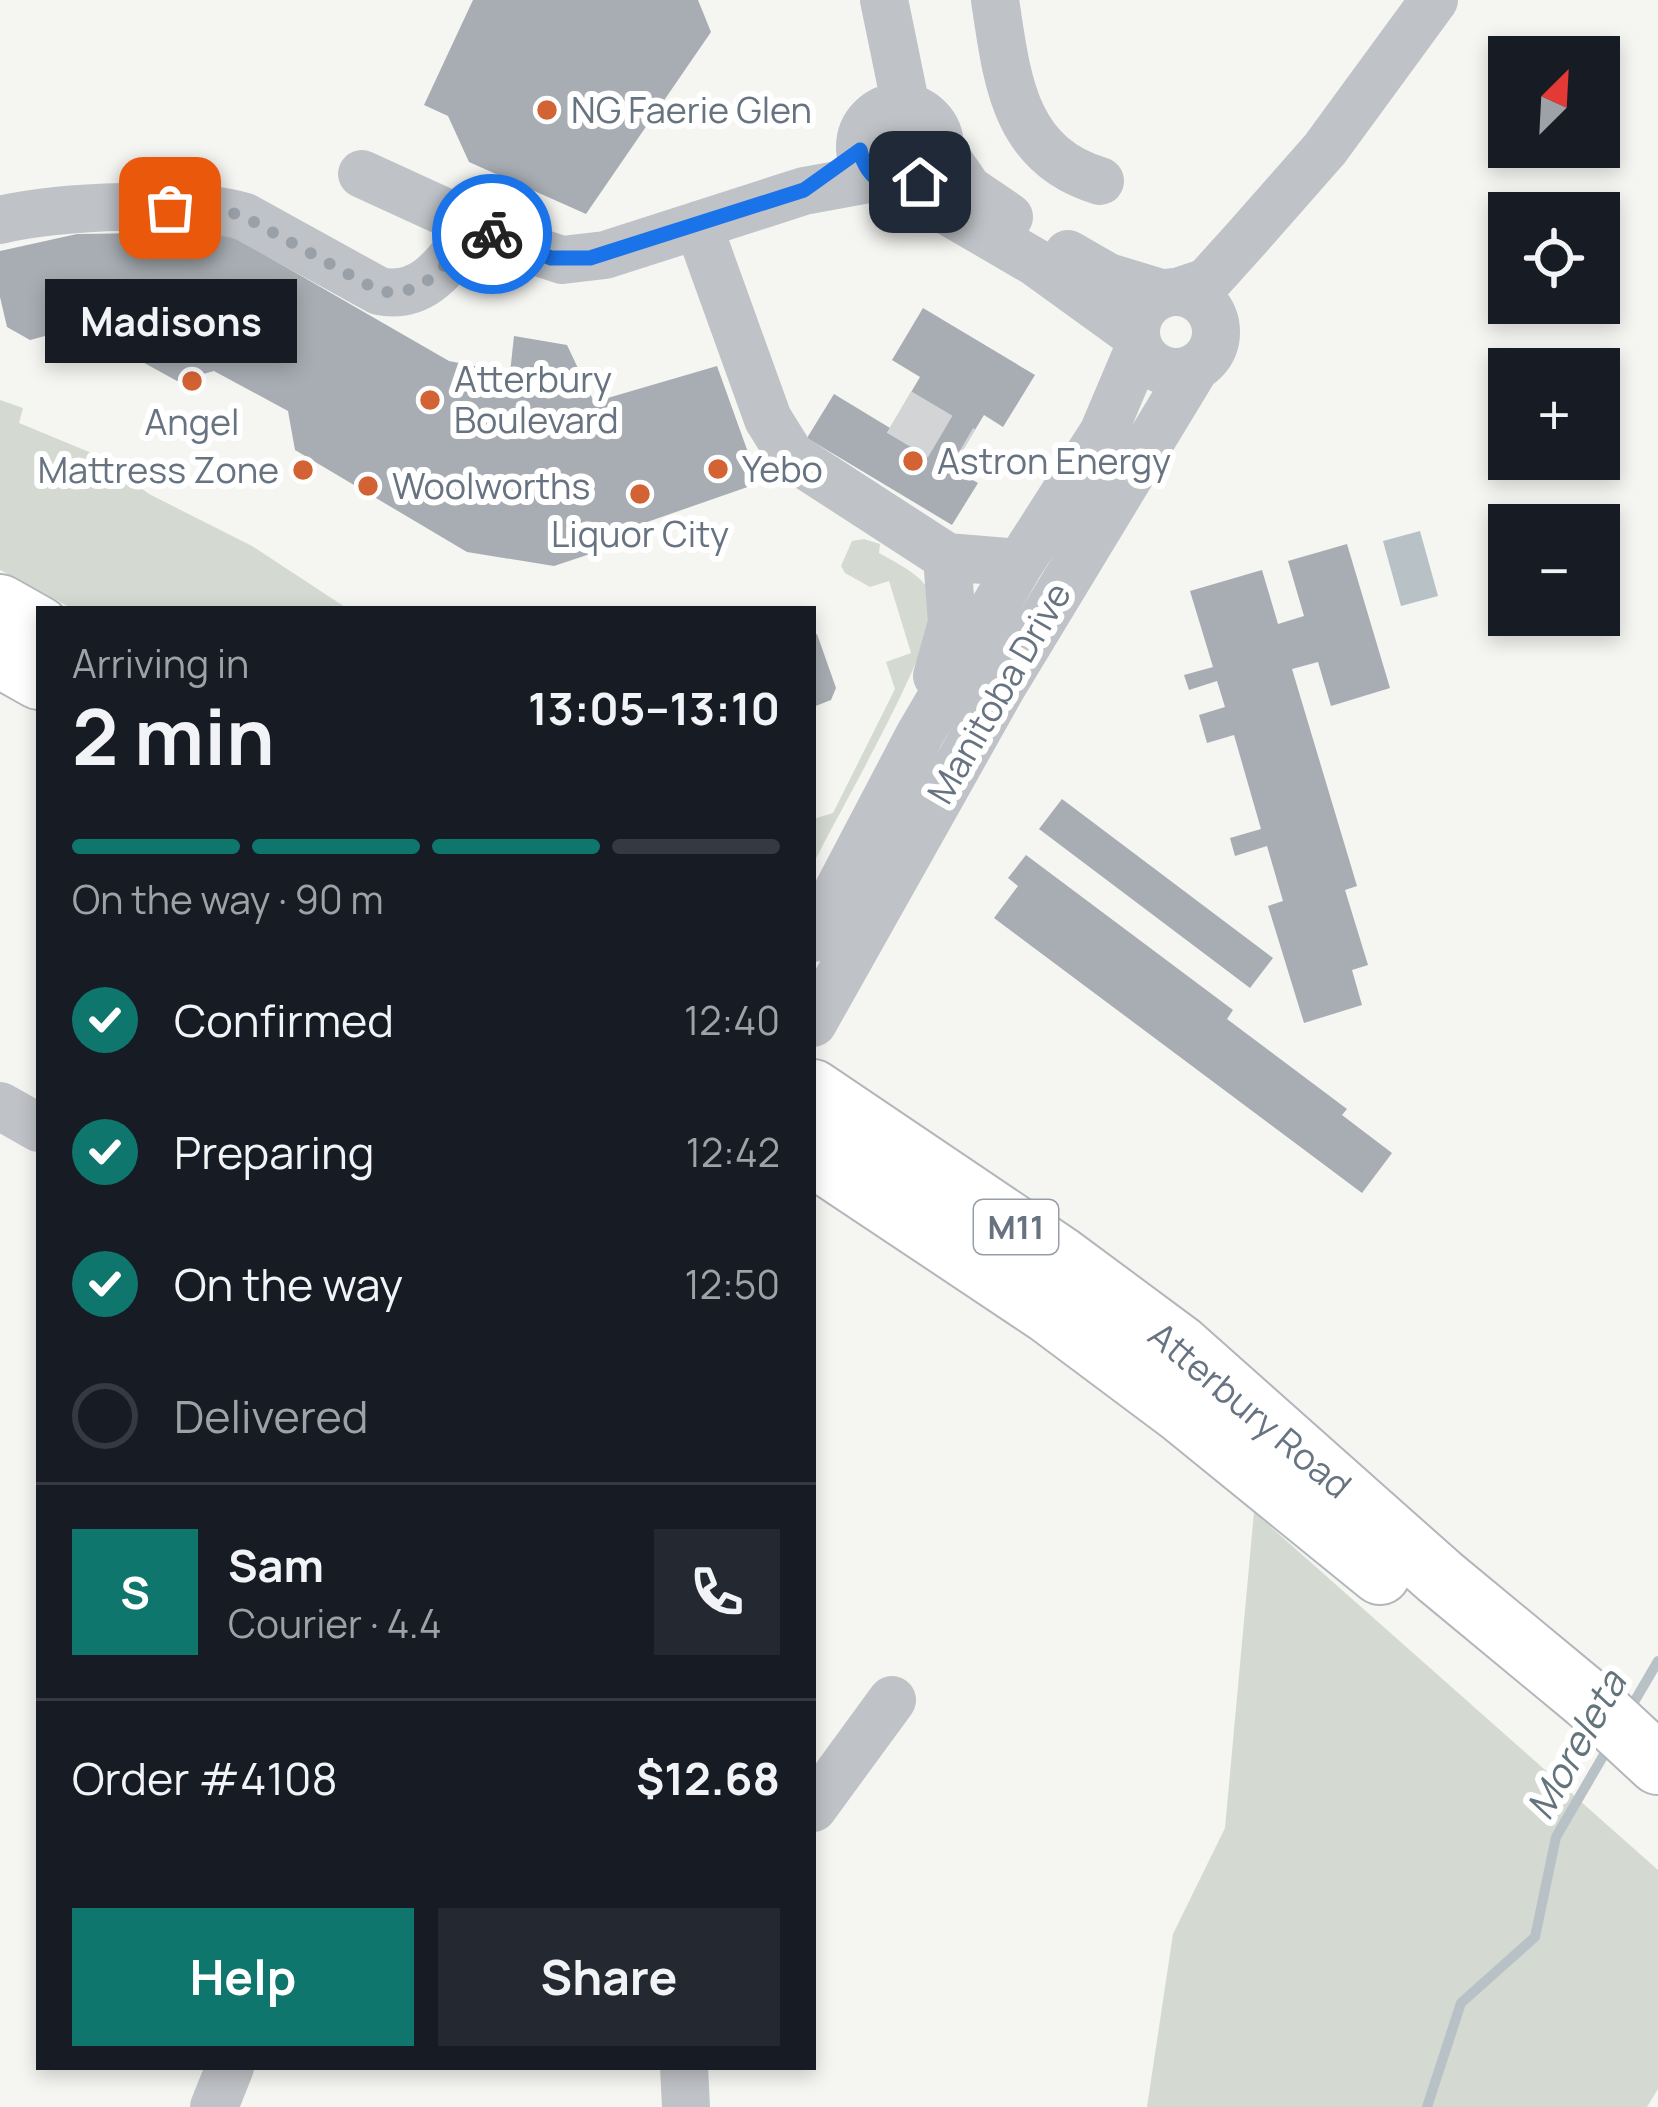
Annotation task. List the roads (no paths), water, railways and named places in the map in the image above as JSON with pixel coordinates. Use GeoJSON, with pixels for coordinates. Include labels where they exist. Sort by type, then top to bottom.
{"type":"FeatureCollection","features":[{"type":"Feature","properties":{"kind":"main road"},"geometry":{"type":"LineString","coordinates":[[0,605],[36,625]]}},
{"type":"Feature","properties":{"kind":"main road"},"geometry":{"type":"LineString","coordinates":[[0,657],[36,677]]}},
{"type":"Feature","properties":{"kind":"main road","name":"Atterbury Road"},"geometry":{"type":"LineString","coordinates":[[816,1092],[1059,1256],[1179,1345],[1513,1663],[1658,1811]]}},
{"type":"Feature","properties":{"kind":"main road","name":"Atterbury Road"},"geometry":{"type":"LineString","coordinates":[[816,1158],[1047,1312],[1513,1663],[1591,1702],[1658,1764]]}},
{"type":"Feature","properties":{"kind":"street"},"geometry":{"type":"LineString","coordinates":[[995,0],[1005,67],[1030,131],[1064,166],[1100,181]]}},
{"type":"Feature","properties":{"kind":"street","name":"Manitoba Drive"},"geometry":{"type":"LineString","coordinates":[[1170,293],[1213,276],[1325,149],[1434,0]]}},
{"type":"Feature","properties":{"kind":"street"},"geometry":{"type":"LineString","coordinates":[[884,148],[885,9]]}},
{"type":"Feature","properties":{"kind":"street"},"geometry":{"type":"LineString","coordinates":[[884,148],[927,177],[941,150],[968,189],[1108,277],[1190,294],[1206,305],[1216,323],[1206,352],[1180,372],[1159,369],[1138,341],[884,148]]}},
{"type":"Feature","properties":{"kind":"street"},"geometry":{"type":"LineString","coordinates":[[362,174],[476,227],[562,260],[605,255],[804,190],[884,148]]}},
{"type":"Feature","properties":{"kind":"street","name":"Manitoba Drive"},"geometry":{"type":"LineString","coordinates":[[816,1018],[983,718],[1325,149]]}},
{"type":"Feature","properties":{"kind":"street"},"geometry":{"type":"LineString","coordinates":[[0,220],[40,213],[223,210],[245,217],[379,291],[396,294],[429,283],[476,227]]}},
{"type":"Feature","properties":{"kind":"street"},"geometry":{"type":"LineString","coordinates":[[698,225],[760,399],[790,456],[947,557],[1020,563]]}},
{"type":"Feature","properties":{"kind":"street"},"geometry":{"type":"LineString","coordinates":[[1138,341],[1139,315],[1152,300],[1170,293]]}},
{"type":"Feature","properties":{"kind":"street","name":"Manitoba Drive"},"geometry":{"type":"LineString","coordinates":[[816,932],[920,734],[1103,433],[1138,341]]}},
{"type":"Feature","properties":{"kind":"street"},"geometry":{"type":"LineString","coordinates":[[920,734],[952,623],[947,557]]}},
{"type":"Feature","properties":{"kind":"street"},"geometry":{"type":"LineString","coordinates":[[816,1804],[892,1700]]}},
{"type":"Feature","properties":{"kind":"street"},"geometry":{"type":"LineString","coordinates":[[214,2107],[229,2070]]}},
{"type":"Feature","properties":{"kind":"street"},"geometry":{"type":"LineString","coordinates":[[684,2070],[686,2107]]}},
{"type":"Feature","properties":{"kind":"waterway","name":"Moreleta"},"geometry":{"type":"LineString","coordinates":[[1627,1714],[1658,1661]]}},
{"type":"Feature","properties":{"kind":"waterway","name":"Moreleta"},"geometry":{"type":"LineString","coordinates":[[1427,2107],[1461,2003],[1535,1937],[1556,1837],[1609,1746]]}},
{"type":"Feature","properties":{"kind":"tunnel"},"geometry":{"type":"LineString","coordinates":[[899,412],[963,450]]}},
{"type":"Feature","properties":{"kind":"place","name":"NG Faerie Glen"},"geometry":{"type":"Point","coordinates":[547,110]}},
{"type":"Feature","properties":{"kind":"place","name":"Madisons"},"geometry":{"type":"Point","coordinates":[170,208]}},
{"type":"Feature","properties":{"kind":"place","name":"Angel"},"geometry":{"type":"Point","coordinates":[192,381]}},
{"type":"Feature","properties":{"kind":"place","name":"Atterbury Boulevard"},"geometry":{"type":"Point","coordinates":[430,400]}},
{"type":"Feature","properties":{"kind":"place","name":"Astron Energy"},"geometry":{"type":"Point","coordinates":[913,461]}},
{"type":"Feature","properties":{"kind":"place","name":"Yebo"},"geometry":{"type":"Point","coordinates":[718,469]}},
{"type":"Feature","properties":{"kind":"place","name":"Mattress Zone"},"geometry":{"type":"Point","coordinates":[303,470]}},
{"type":"Feature","properties":{"kind":"place","name":"Woolworths"},"geometry":{"type":"Point","coordinates":[368,486]}},
{"type":"Feature","properties":{"kind":"place","name":"Liquor City"},"geometry":{"type":"Point","coordinates":[640,494]}}]}
